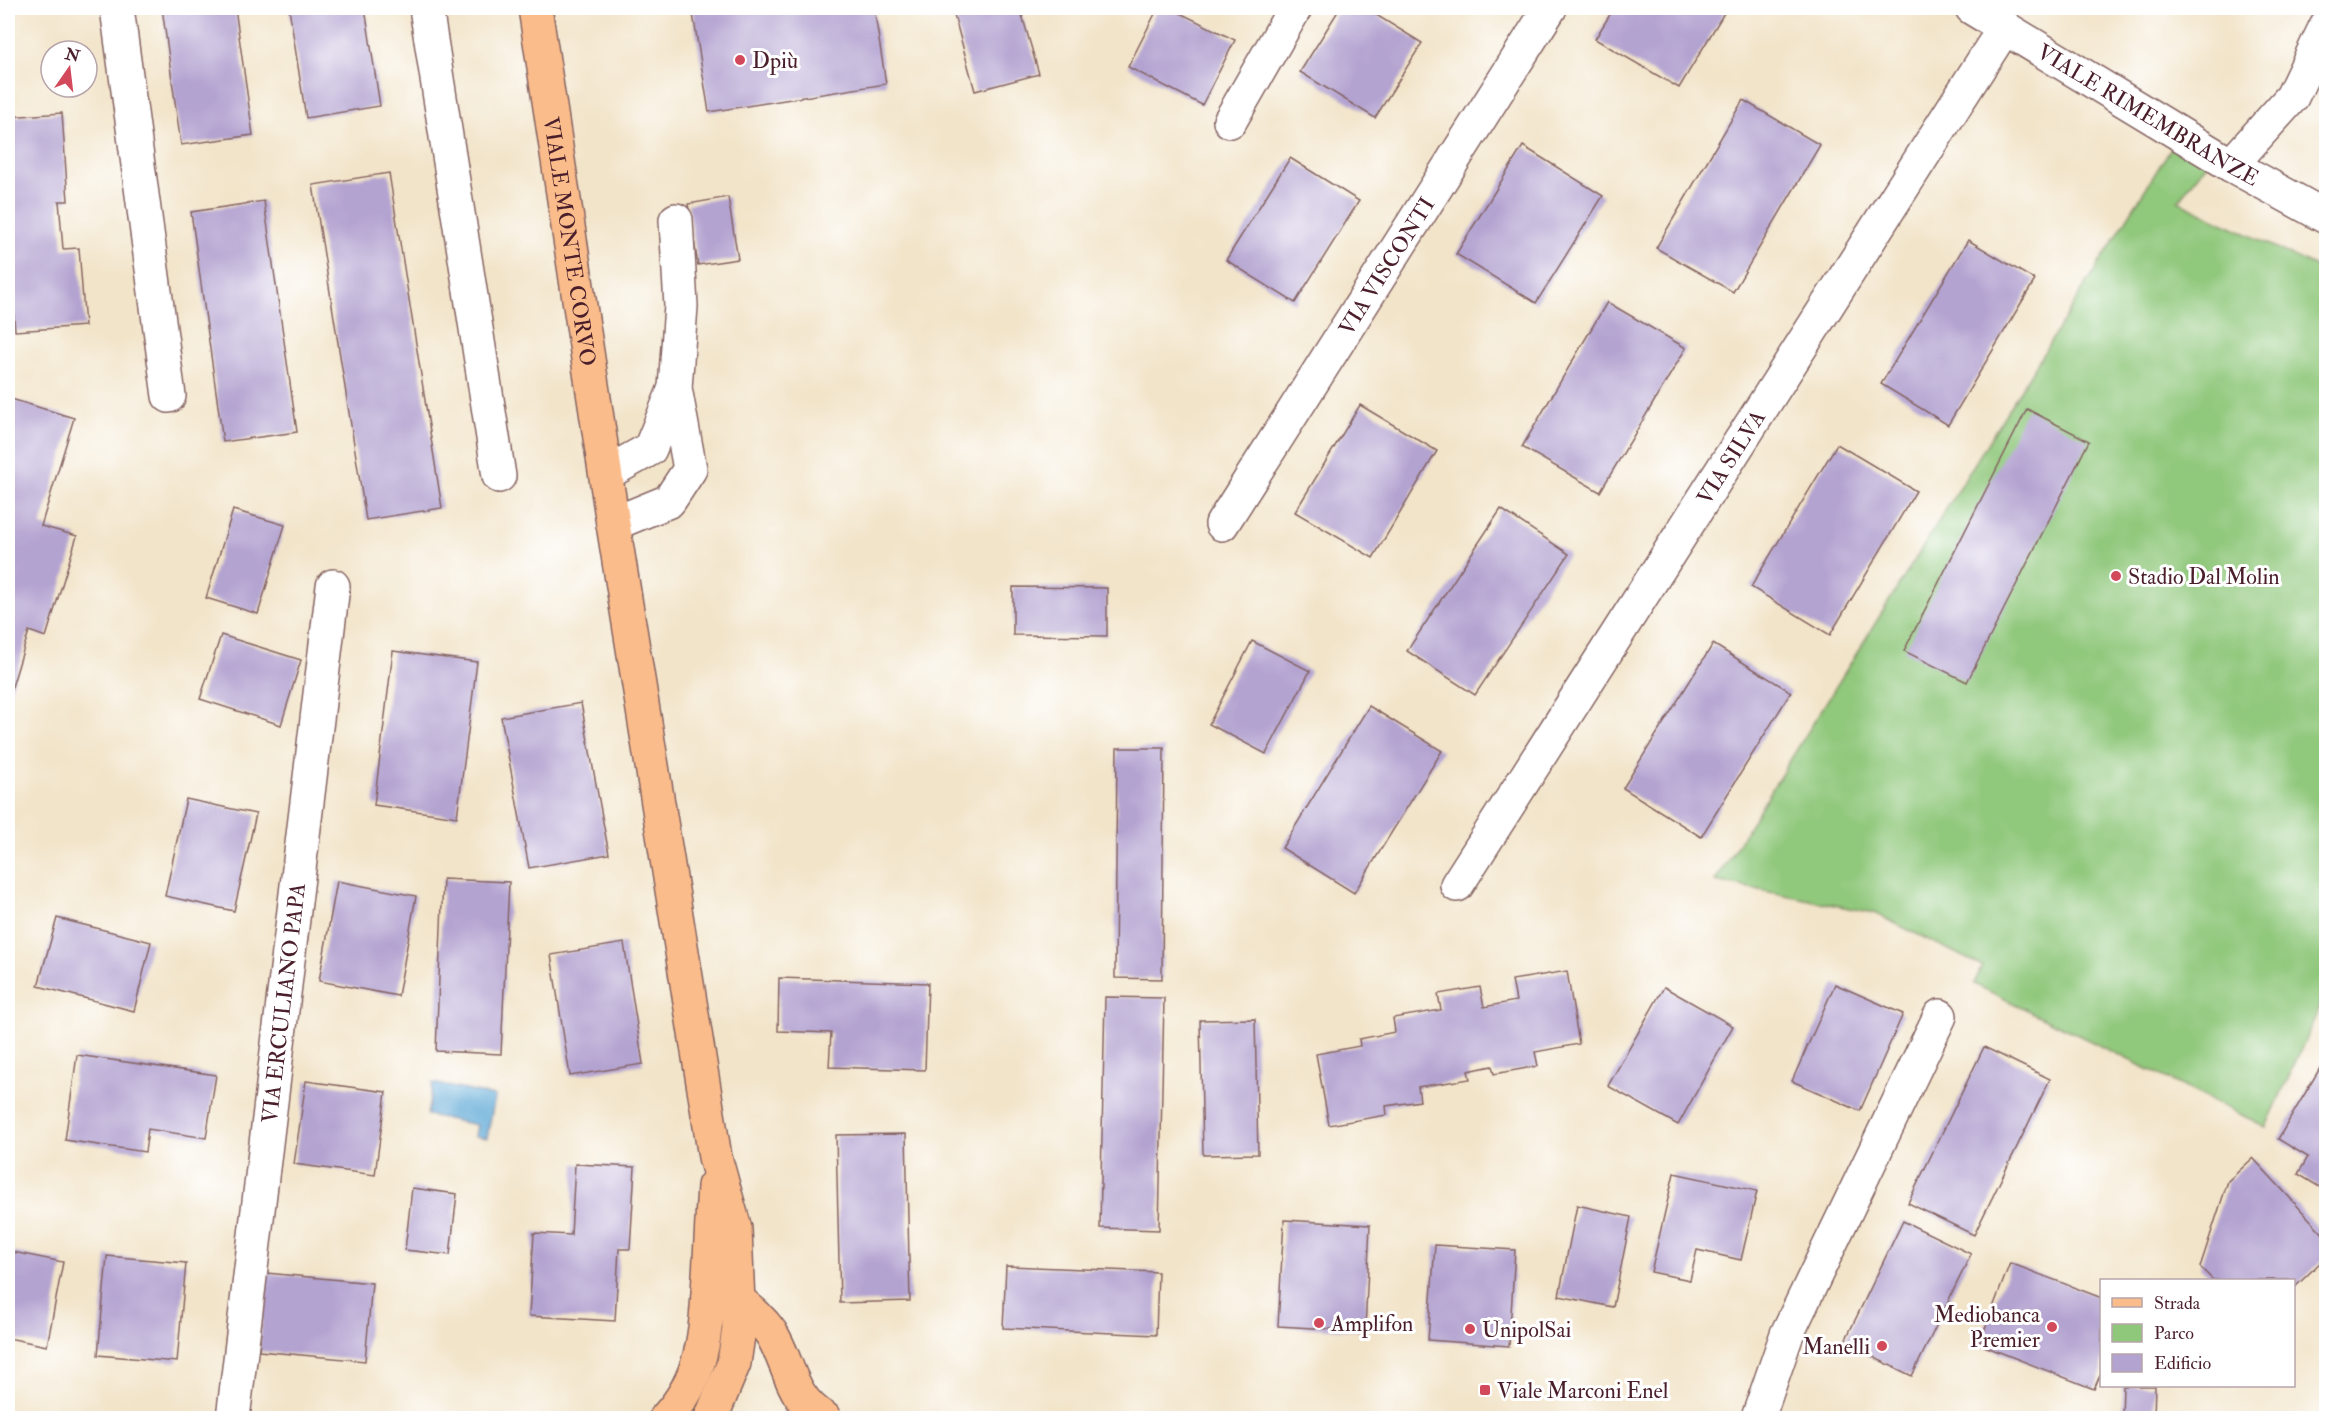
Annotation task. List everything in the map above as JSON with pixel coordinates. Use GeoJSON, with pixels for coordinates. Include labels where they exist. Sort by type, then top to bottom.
{"type":"FeatureCollection","features":[{"type":"Feature","properties":{"kind":"main road","name":"VIALE MONTE CORVO"},"geometry":{"type":"LineString","coordinates":[[536,8],[613,524],[716,1157]]}},
{"type":"Feature","properties":{"kind":"main road"},"geometry":{"type":"LineString","coordinates":[[711,1419],[734,1364],[739,1329],[735,1230],[716,1157]]}},
{"type":"Feature","properties":{"kind":"main road"},"geometry":{"type":"LineString","coordinates":[[666,1419],[682,1399],[696,1370],[705,1337],[716,1157]]}},
{"type":"Feature","properties":{"kind":"main road"},"geometry":{"type":"LineString","coordinates":[[738,1300],[758,1316],[771,1334],[798,1394],[812,1411],[824,1419]]}},
{"type":"Feature","properties":{"kind":"street"},"geometry":{"type":"LineString","coordinates":[[117,8],[169,396]]}},
{"type":"Feature","properties":{"kind":"street"},"geometry":{"type":"LineString","coordinates":[[426,8],[499,476]]}},
{"type":"Feature","properties":{"kind":"street"},"geometry":{"type":"LineString","coordinates":[[1230,121],[1295,8]]}},
{"type":"Feature","properties":{"kind":"street","name":"VIA VISCONTI"},"geometry":{"type":"LineString","coordinates":[[1222,524],[1550,8]]}},
{"type":"Feature","properties":{"kind":"street","name":"VIALE RIMEMBRANZE"},"geometry":{"type":"LineString","coordinates":[[1972,8],[2231,165],[2326,217]]}},
{"type":"Feature","properties":{"kind":"street"},"geometry":{"type":"LineString","coordinates":[[2231,165],[2292,97],[2326,26]]}},
{"type":"Feature","properties":{"kind":"street","name":"VIA SILVA"},"geometry":{"type":"LineString","coordinates":[[1457,885],[2005,27]]}},
{"type":"Feature","properties":{"kind":"street"},"geometry":{"type":"LineString","coordinates":[[613,524],[669,501],[690,469],[675,388],[681,306],[676,220]]}},
{"type":"Feature","properties":{"kind":"street"},"geometry":{"type":"LineString","coordinates":[[607,473],[650,448],[675,388]]}},
{"type":"Feature","properties":{"kind":"street","name":"VIA ERCULIANO PAPA"},"geometry":{"type":"LineString","coordinates":[[233,1419],[333,586]]}},
{"type":"Feature","properties":{"kind":"street"},"geometry":{"type":"LineString","coordinates":[[1758,1419],[1787,1334],[1940,1016]]}},
{"type":"Feature","properties":{"kind":"green space","name":"Stadio Dal Molin"},"geometry":{"type":"Polygon","coordinates":[[[2174,143],[2208,162],[2178,201],[2326,272],[2326,994],[2266,1127],[1974,984],[1982,966],[1874,913],[1715,881],[2174,143]]]}},
{"type":"Feature","properties":{"kind":"water"},"geometry":{"type":"Polygon","coordinates":[[[433,1083],[495,1096],[487,1138],[475,1136],[477,1125],[427,1115],[433,1083]]]}},
{"type":"Feature","properties":{"kind":"building"},"geometry":{"type":"Polygon","coordinates":[[[162,8],[235,8],[253,135],[181,145],[162,8]]]}},
{"type":"Feature","properties":{"kind":"building"},"geometry":{"type":"Polygon","coordinates":[[[289,8],[365,8],[380,106],[306,118],[289,8]]]}},
{"type":"Feature","properties":{"kind":"building"},"geometry":{"type":"Polygon","coordinates":[[[692,8],[874,8],[886,84],[709,112],[692,8]]]}},
{"type":"Feature","properties":{"kind":"building"},"geometry":{"type":"Polygon","coordinates":[[[966,8],[1020,8],[1039,74],[975,91],[953,11],[966,8]]]}},
{"type":"Feature","properties":{"kind":"building"},"geometry":{"type":"Polygon","coordinates":[[[1158,8],[1170,8],[1235,40],[1202,105],[1128,67],[1158,8]]]}},
{"type":"Feature","properties":{"kind":"building"},"geometry":{"type":"Polygon","coordinates":[[[1340,8],[1365,8],[1422,43],[1375,118],[1300,72],[1340,8]]]}},
{"type":"Feature","properties":{"kind":"building"},"geometry":{"type":"Polygon","coordinates":[[[1614,8],[1727,8],[1679,88],[1595,39],[1614,8]]]}},
{"type":"Feature","properties":{"kind":"building"},"geometry":{"type":"Polygon","coordinates":[[[1743,100],[1820,145],[1733,292],[1656,248],[1743,100]]]}},
{"type":"Feature","properties":{"kind":"building"},"geometry":{"type":"Polygon","coordinates":[[[62,113],[68,201],[59,201],[63,249],[79,248],[85,326],[15,331],[10,261],[8,261],[8,117],[62,113]]]}},
{"type":"Feature","properties":{"kind":"building"},"geometry":{"type":"Polygon","coordinates":[[[1523,146],[1603,196],[1536,303],[1456,254],[1523,146]]]}},
{"type":"Feature","properties":{"kind":"building"},"geometry":{"type":"Polygon","coordinates":[[[1290,158],[1359,201],[1295,303],[1226,260],[1290,158]]]}},
{"type":"Feature","properties":{"kind":"building"},"geometry":{"type":"Polygon","coordinates":[[[389,173],[442,508],[366,520],[313,185],[389,173]]]}},
{"type":"Feature","properties":{"kind":"building"},"geometry":{"type":"Polygon","coordinates":[[[728,197],[738,259],[698,265],[688,204],[728,197]]]}},
{"type":"Feature","properties":{"kind":"building"},"geometry":{"type":"Polygon","coordinates":[[[264,201],[297,432],[223,442],[191,212],[264,201]]]}},
{"type":"Feature","properties":{"kind":"building"},"geometry":{"type":"Polygon","coordinates":[[[1968,240],[2035,280],[1948,425],[1881,384],[1968,240]]]}},
{"type":"Feature","properties":{"kind":"building"},"geometry":{"type":"Polygon","coordinates":[[[1607,302],[1686,348],[1600,492],[1522,447],[1607,302]]]}},
{"type":"Feature","properties":{"kind":"building"},"geometry":{"type":"Polygon","coordinates":[[[8,398],[74,418],[41,526],[77,536],[46,637],[29,631],[8,700],[8,398]]]}},
{"type":"Feature","properties":{"kind":"building"},"geometry":{"type":"Polygon","coordinates":[[[1360,405],[1437,451],[1373,558],[1295,512],[1360,405]]]}},
{"type":"Feature","properties":{"kind":"building"},"geometry":{"type":"Polygon","coordinates":[[[2027,409],[2089,441],[1967,682],[1904,651],[2027,409]]]}},
{"type":"Feature","properties":{"kind":"building"},"geometry":{"type":"Polygon","coordinates":[[[1837,444],[1916,491],[1830,635],[1751,587],[1837,444]]]}},
{"type":"Feature","properties":{"kind":"building"},"geometry":{"type":"Polygon","coordinates":[[[1501,509],[1569,554],[1475,695],[1407,651],[1501,509]]]}},
{"type":"Feature","properties":{"kind":"building"},"geometry":{"type":"Polygon","coordinates":[[[233,510],[285,525],[258,614],[206,598],[233,510]]]}},
{"type":"Feature","properties":{"kind":"building"},"geometry":{"type":"Polygon","coordinates":[[[1013,587],[1107,588],[1107,636],[1013,635],[1013,587]]]}},
{"type":"Feature","properties":{"kind":"building"},"geometry":{"type":"Polygon","coordinates":[[[221,635],[301,660],[281,725],[200,699],[221,635]]]}},
{"type":"Feature","properties":{"kind":"building"},"geometry":{"type":"Polygon","coordinates":[[[1252,641],[1310,671],[1266,754],[1209,724],[1252,641]]]}},
{"type":"Feature","properties":{"kind":"building"},"geometry":{"type":"Polygon","coordinates":[[[1713,644],[1791,692],[1701,837],[1623,788],[1713,644]]]}},
{"type":"Feature","properties":{"kind":"building"},"geometry":{"type":"Polygon","coordinates":[[[393,651],[477,662],[457,817],[374,805],[393,651]]]}},
{"type":"Feature","properties":{"kind":"building"},"geometry":{"type":"Polygon","coordinates":[[[581,703],[609,854],[529,868],[501,717],[581,703]]]}},
{"type":"Feature","properties":{"kind":"building"},"geometry":{"type":"Polygon","coordinates":[[[1369,706],[1442,751],[1354,893],[1282,848],[1369,706]]]}},
{"type":"Feature","properties":{"kind":"building"},"geometry":{"type":"Polygon","coordinates":[[[1117,748],[1164,748],[1162,979],[1115,978],[1117,748]]]}},
{"type":"Feature","properties":{"kind":"building"},"geometry":{"type":"Polygon","coordinates":[[[186,799],[256,814],[234,911],[165,896],[186,799]]]}},
{"type":"Feature","properties":{"kind":"building"},"geometry":{"type":"Polygon","coordinates":[[[443,879],[509,882],[501,1054],[436,1051],[443,879]]]}},
{"type":"Feature","properties":{"kind":"building"},"geometry":{"type":"Polygon","coordinates":[[[337,881],[416,896],[398,996],[319,981],[337,881]]]}},
{"type":"Feature","properties":{"kind":"building"},"geometry":{"type":"Polygon","coordinates":[[[57,918],[151,942],[134,1011],[38,986],[57,918]]]}},
{"type":"Feature","properties":{"kind":"building"},"geometry":{"type":"Polygon","coordinates":[[[624,943],[643,1064],[570,1076],[551,955],[624,943]]]}},
{"type":"Feature","properties":{"kind":"building"},"geometry":{"type":"Polygon","coordinates":[[[1567,971],[1579,1044],[1535,1052],[1538,1066],[1494,1074],[1492,1066],[1468,1071],[1470,1079],[1418,1087],[1420,1101],[1386,1106],[1387,1115],[1329,1125],[1316,1054],[1360,1046],[1359,1039],[1395,1032],[1393,1018],[1441,1010],[1438,994],[1480,987],[1484,1007],[1516,1001],[1512,980],[1567,971]]]}},
{"type":"Feature","properties":{"kind":"building"},"geometry":{"type":"Polygon","coordinates":[[[779,978],[928,983],[925,1070],[829,1067],[831,1033],[778,1031],[779,978]]]}},
{"type":"Feature","properties":{"kind":"building"},"geometry":{"type":"Polygon","coordinates":[[[1835,984],[1903,1014],[1860,1111],[1792,1081],[1835,984]]]}},
{"type":"Feature","properties":{"kind":"building"},"geometry":{"type":"Polygon","coordinates":[[[1664,987],[1733,1026],[1678,1125],[1608,1086],[1664,987]]]}},
{"type":"Feature","properties":{"kind":"building"},"geometry":{"type":"Polygon","coordinates":[[[1105,997],[1164,998],[1159,1230],[1100,1228],[1105,997]]]}},
{"type":"Feature","properties":{"kind":"building"},"geometry":{"type":"Polygon","coordinates":[[[1255,1019],[1258,1154],[1203,1155],[1200,1020],[1255,1019]]]}},
{"type":"Feature","properties":{"kind":"building"},"geometry":{"type":"Polygon","coordinates":[[[1984,1047],[2050,1079],[1974,1235],[1908,1203],[1984,1047]]]}},
{"type":"Feature","properties":{"kind":"building"},"geometry":{"type":"Polygon","coordinates":[[[77,1055],[216,1075],[206,1138],[148,1129],[145,1152],[65,1140],[77,1055]]]}},
{"type":"Feature","properties":{"kind":"building"},"geometry":{"type":"Polygon","coordinates":[[[2326,1058],[2326,1191],[2298,1174],[2308,1157],[2278,1139],[2326,1058]]]}},
{"type":"Feature","properties":{"kind":"building"},"geometry":{"type":"Polygon","coordinates":[[[306,1081],[386,1092],[375,1175],[294,1164],[306,1081]]]}},
{"type":"Feature","properties":{"kind":"building"},"geometry":{"type":"Polygon","coordinates":[[[906,1134],[910,1301],[840,1303],[836,1135],[906,1134]]]}},
{"type":"Feature","properties":{"kind":"building"},"geometry":{"type":"Polygon","coordinates":[[[2253,1158],[2326,1237],[2326,1257],[2295,1287],[2295,1279],[2212,1279],[2200,1267],[2228,1181],[2253,1158]]]}},
{"type":"Feature","properties":{"kind":"building"},"geometry":{"type":"Polygon","coordinates":[[[575,1164],[635,1167],[630,1249],[619,1249],[615,1321],[529,1316],[534,1233],[571,1235],[575,1164]]]}},
{"type":"Feature","properties":{"kind":"building"},"geometry":{"type":"Polygon","coordinates":[[[1674,1173],[1757,1191],[1741,1260],[1697,1250],[1690,1280],[1651,1272],[1674,1173]]]}},
{"type":"Feature","properties":{"kind":"building"},"geometry":{"type":"Polygon","coordinates":[[[412,1188],[457,1194],[450,1255],[405,1250],[412,1188]]]}},
{"type":"Feature","properties":{"kind":"building"},"geometry":{"type":"Polygon","coordinates":[[[1577,1205],[1631,1217],[1613,1307],[1559,1296],[1577,1205]]]}},
{"type":"Feature","properties":{"kind":"building"},"geometry":{"type":"Polygon","coordinates":[[[1284,1220],[1370,1225],[1365,1331],[1278,1326],[1284,1220]]]}},
{"type":"Feature","properties":{"kind":"building"},"geometry":{"type":"Polygon","coordinates":[[[1903,1221],[1971,1254],[1912,1376],[1844,1343],[1903,1221]]]}},
{"type":"Feature","properties":{"kind":"building"},"geometry":{"type":"Polygon","coordinates":[[[1435,1245],[1515,1250],[1509,1346],[1428,1340],[1435,1245]]]}},
{"type":"Feature","properties":{"kind":"building"},"geometry":{"type":"Polygon","coordinates":[[[8,1251],[63,1262],[47,1346],[8,1338],[8,1251]]]}},
{"type":"Feature","properties":{"kind":"building"},"geometry":{"type":"Polygon","coordinates":[[[107,1256],[186,1263],[177,1362],[98,1355],[107,1256]]]}},
{"type":"Feature","properties":{"kind":"building"},"geometry":{"type":"Polygon","coordinates":[[[2010,1263],[2100,1297],[2100,1376],[2094,1389],[1979,1344],[2010,1263]]]}},
{"type":"Feature","properties":{"kind":"building"},"geometry":{"type":"Polygon","coordinates":[[[1006,1266],[1158,1272],[1156,1335],[1003,1328],[1006,1266]]]}},
{"type":"Feature","properties":{"kind":"building"},"geometry":{"type":"Polygon","coordinates":[[[266,1273],[372,1283],[365,1361],[259,1351],[266,1273]]]}},
{"type":"Feature","properties":{"kind":"building"},"geometry":{"type":"Polygon","coordinates":[[[2123,1387],[2155,1387],[2154,1418],[2122,1418],[2123,1387]]]}},
{"type":"Feature","properties":{"kind":"place","name":"Dpiù"},"geometry":{"type":"Point","coordinates":[740,60]}},
{"type":"Feature","properties":{"kind":"place","name":"Stadio Dal Molin"},"geometry":{"type":"Point","coordinates":[2116,576]}},
{"type":"Feature","properties":{"kind":"place","name":"Amplifon"},"geometry":{"type":"Point","coordinates":[1319,1323]}},
{"type":"Feature","properties":{"kind":"place","name":"Mediobanca Premier"},"geometry":{"type":"Point","coordinates":[2052,1327]}},
{"type":"Feature","properties":{"kind":"place","name":"UnipolSai"},"geometry":{"type":"Point","coordinates":[1470,1329]}},
{"type":"Feature","properties":{"kind":"place","name":"Manelli"},"geometry":{"type":"Point","coordinates":[1882,1346]}},
{"type":"Feature","properties":{"kind":"place","name":"Viale Marconi Enel"},"geometry":{"type":"Point","coordinates":[1485,1390]}}]}
